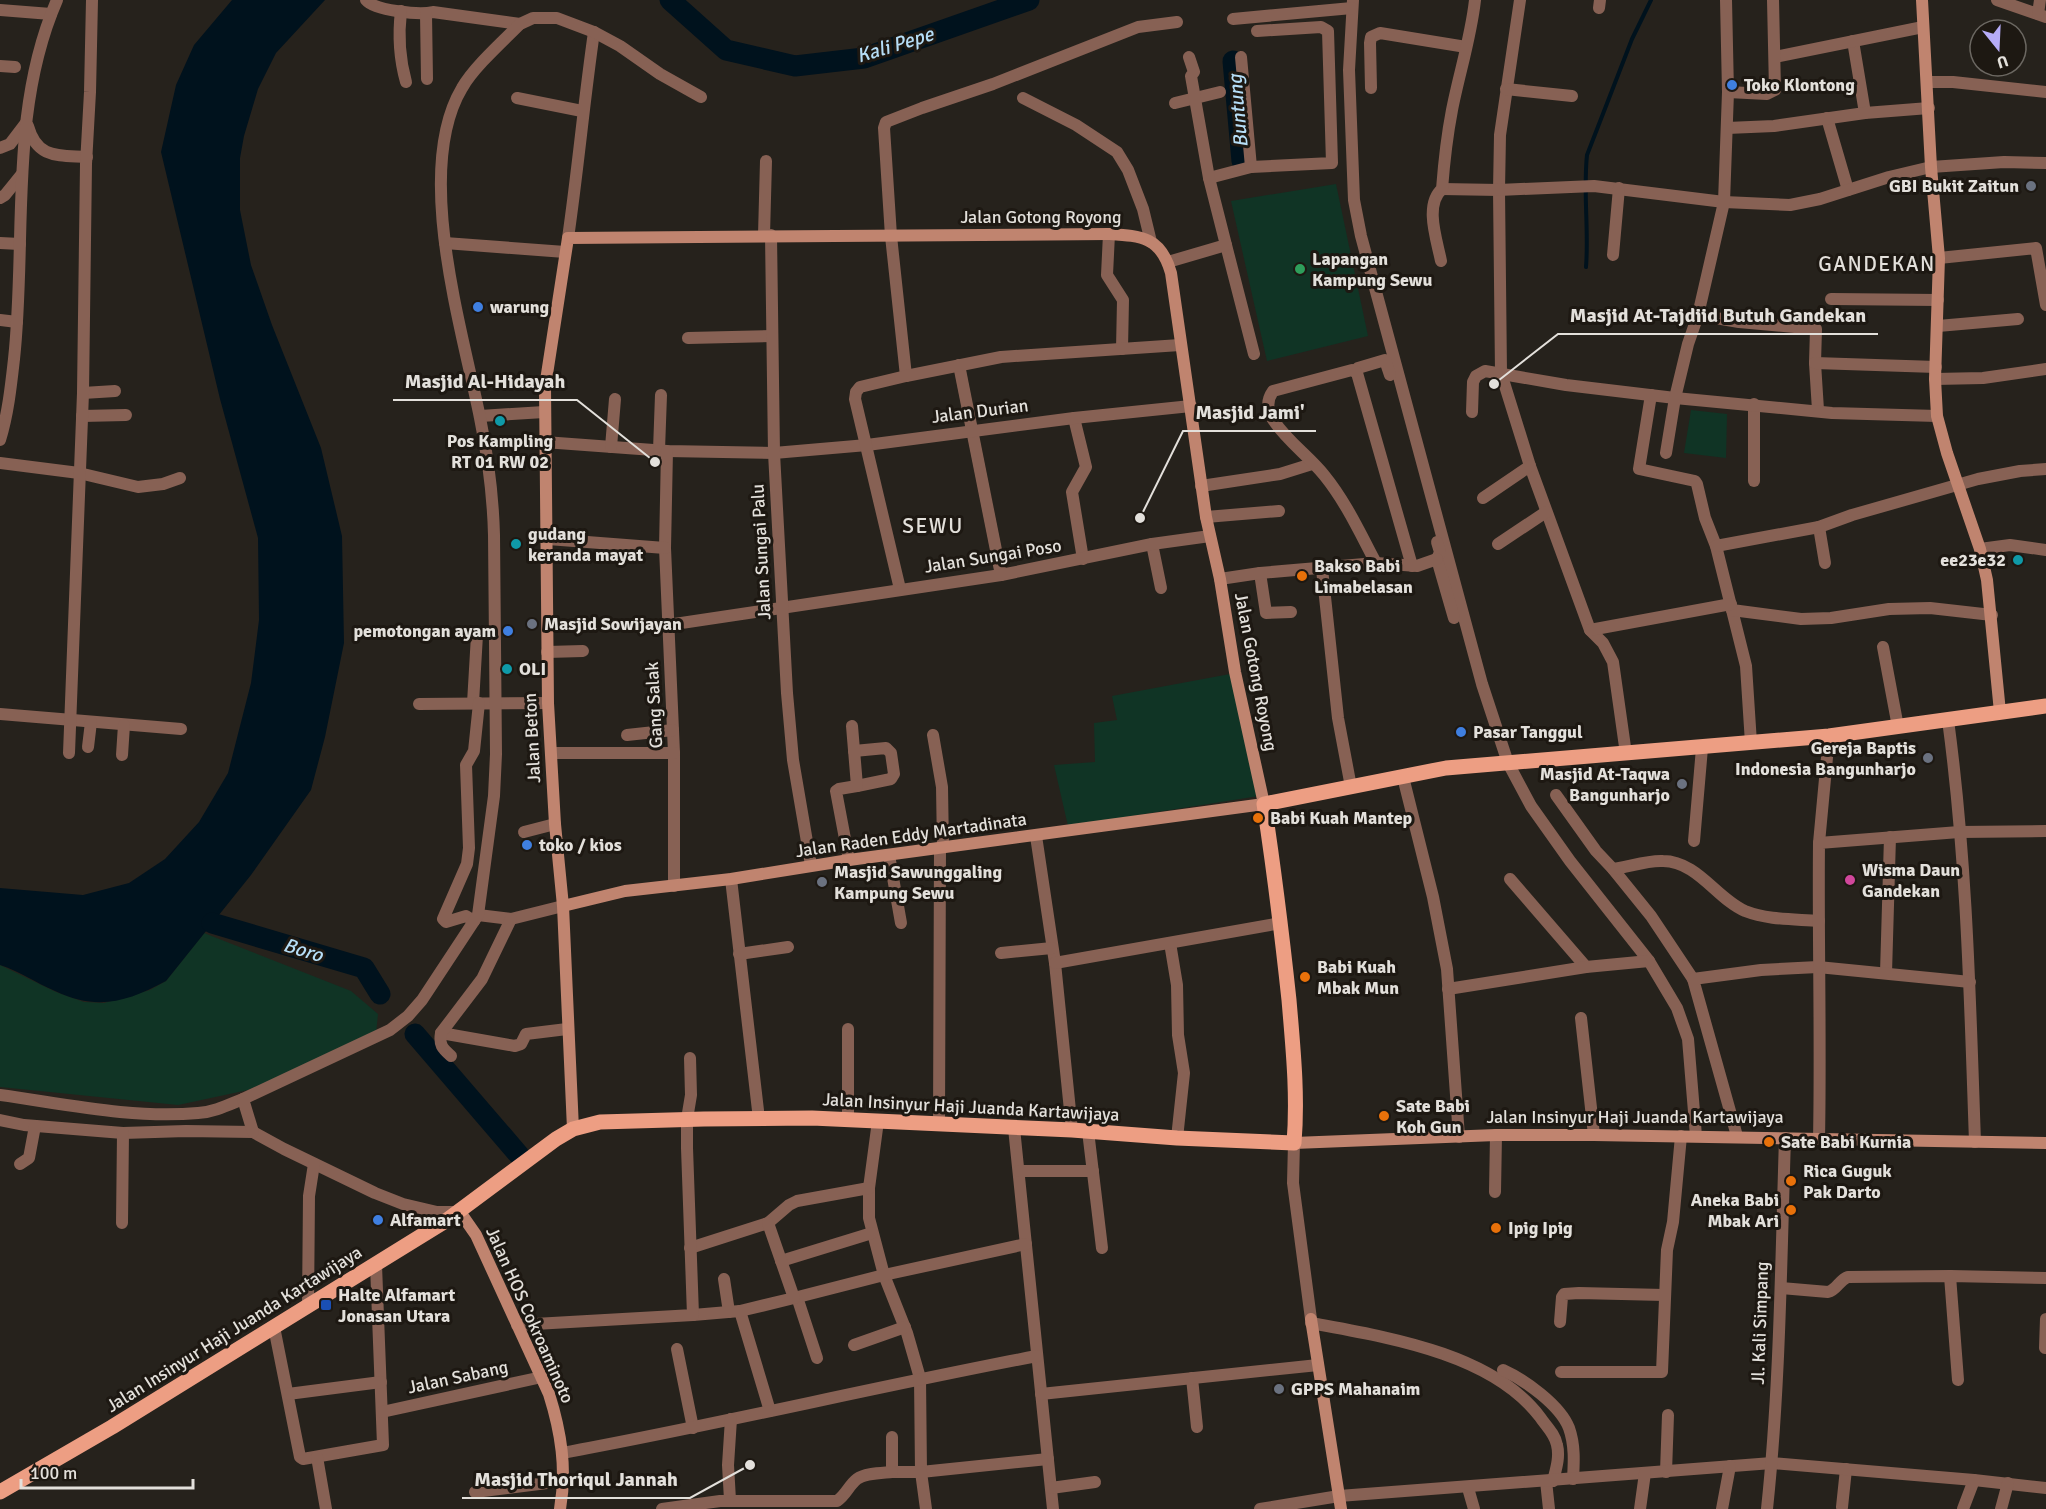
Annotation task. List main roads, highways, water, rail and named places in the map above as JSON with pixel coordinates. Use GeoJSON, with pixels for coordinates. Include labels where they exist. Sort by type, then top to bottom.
{"type":"FeatureCollection","features":[{"type":"Feature","properties":{"kind":"main road"},"geometry":{"type":"LineString","coordinates":[[1922,0],[1931,167],[1939,258],[1935,373],[1937,416],[1947,453],[1980,549],[1987,580],[2000,712]]}},
{"type":"Feature","properties":{"kind":"main road","name":"Jalan Gotong Royong"},"geometry":{"type":"LineString","coordinates":[[568,238],[1109,234],[1140,236],[1151,242],[1168,262],[1171,273],[1206,517],[1220,579],[1235,672],[1264,804]]}},
{"type":"Feature","properties":{"kind":"main road","name":"Jalan Beton"},"geometry":{"type":"LineString","coordinates":[[568,238],[545,387],[544,442],[548,539],[548,704],[555,824],[563,906],[573,1129]]}},
{"type":"Feature","properties":{"kind":"main road"},"geometry":{"type":"LineString","coordinates":[[1294,1143],[1296,1108],[1294,1059],[1281,923],[1264,804],[1446,768],[1829,736],[2046,706]]}},
{"type":"Feature","properties":{"kind":"main road","name":"Jalan Raden Eddy Martadinata"},"geometry":{"type":"LineString","coordinates":[[563,906],[625,891],[731,879],[811,865],[1264,804]]}},
{"type":"Feature","properties":{"kind":"main road","name":"Jalan Insinyur Haji Juanda Kartawijaya"},"geometry":{"type":"LineString","coordinates":[[1,1492],[460,1212],[556,1139],[573,1129],[600,1122],[687,1119],[848,1119],[1294,1143],[1496,1135],[1594,1135],[2046,1143]]}},
{"type":"Feature","properties":{"kind":"main road","name":"Jalan HOS Cokroaminoto"},"geometry":{"type":"LineString","coordinates":[[460,1212],[476,1235],[542,1377],[556,1417],[564,1480],[560,1509]]}},
{"type":"Feature","properties":{"kind":"main road"},"geometry":{"type":"LineString","coordinates":[[1311,1321],[1341,1509]]}},
{"type":"Feature","properties":{"kind":"water"},"geometry":{"type":"Polygon","coordinates":[[[232,0],[325,0],[276,53],[258,89],[240,158],[240,210],[251,265],[272,325],[321,448],[342,536],[344,643],[325,737],[311,790],[251,875],[166,981],[125,999],[85,1001],[55,991],[0,965],[0,888],[83,895],[129,883],[165,859],[199,822],[228,773],[251,683],[259,620],[258,538],[220,399],[161,152],[176,85],[194,45],[232,0]]]}},
{"type":"Feature","properties":{"kind":"waterway","name":"Kali Pepe"},"geometry":{"type":"LineString","coordinates":[[670,0],[726,50],[795,66],[864,58],[1029,0]]}},
{"type":"Feature","properties":{"kind":"waterway"},"geometry":{"type":"LineString","coordinates":[[1586,267],[1587,155],[1632,39],[1651,0]]}},
{"type":"Feature","properties":{"kind":"waterway","name":"Buntung"},"geometry":{"type":"LineString","coordinates":[[1233,61],[1242,161]]}},
{"type":"Feature","properties":{"kind":"waterway","name":"Boro"},"geometry":{"type":"LineString","coordinates":[[212,923],[364,968],[380,994]]}},
{"type":"Feature","properties":{"kind":"waterway","name":"Boro"},"geometry":{"type":"LineString","coordinates":[[415,1034],[519,1155]]}},
{"type":"Feature","properties":{"kind":"place","name":"Toko Klontong"},"geometry":{"type":"Point","coordinates":[1732,85]}},
{"type":"Feature","properties":{"kind":"place","name":"GBI Bukit Zaitun"},"geometry":{"type":"Point","coordinates":[2031,186]}},
{"type":"Feature","properties":{"kind":"place","name":"Lapangan Kampung Sewu"},"geometry":{"type":"Point","coordinates":[1300,269]}},
{"type":"Feature","properties":{"kind":"place","name":"warung"},"geometry":{"type":"Point","coordinates":[478,307]}},
{"type":"Feature","properties":{"kind":"place","name":"Masjid At-Tajdiid Butuh Gandekan"},"geometry":{"type":"Point","coordinates":[1494,384]}},
{"type":"Feature","properties":{"kind":"place","name":"Pos Kampling RT 01 RW 02"},"geometry":{"type":"Point","coordinates":[500,421]}},
{"type":"Feature","properties":{"kind":"place","name":"Masjid Al-Hidayah"},"geometry":{"type":"Point","coordinates":[655,462]}},
{"type":"Feature","properties":{"kind":"place","name":"Masjid Jami'"},"geometry":{"type":"Point","coordinates":[1140,518]}},
{"type":"Feature","properties":{"kind":"place","name":"gudang keranda mayat"},"geometry":{"type":"Point","coordinates":[516,544]}},
{"type":"Feature","properties":{"kind":"place","name":"ee23e32"},"geometry":{"type":"Point","coordinates":[2018,560]}},
{"type":"Feature","properties":{"kind":"place","name":"Bakso Babi Limabelasan"},"geometry":{"type":"Point","coordinates":[1302,576]}},
{"type":"Feature","properties":{"kind":"place","name":"Masjid Sowijayan"},"geometry":{"type":"Point","coordinates":[532,624]}},
{"type":"Feature","properties":{"kind":"place","name":"pemotongan ayam"},"geometry":{"type":"Point","coordinates":[508,631]}},
{"type":"Feature","properties":{"kind":"place","name":"OLI"},"geometry":{"type":"Point","coordinates":[507,669]}},
{"type":"Feature","properties":{"kind":"place","name":"Pasar Tanggul"},"geometry":{"type":"Point","coordinates":[1461,732]}},
{"type":"Feature","properties":{"kind":"place","name":"Gereja Baptis Indonesia Bangunharjo"},"geometry":{"type":"Point","coordinates":[1928,758]}},
{"type":"Feature","properties":{"kind":"place","name":"Masjid At-Taqwa Bangunharjo"},"geometry":{"type":"Point","coordinates":[1682,784]}},
{"type":"Feature","properties":{"kind":"place","name":"Babi Kuah Mantep"},"geometry":{"type":"Point","coordinates":[1258,818]}},
{"type":"Feature","properties":{"kind":"place","name":"toko / kios"},"geometry":{"type":"Point","coordinates":[527,845]}},
{"type":"Feature","properties":{"kind":"place","name":"Wisma Daun Gandekan"},"geometry":{"type":"Point","coordinates":[1850,880]}},
{"type":"Feature","properties":{"kind":"place","name":"Masjid Sawunggaling Kampung Sewu"},"geometry":{"type":"Point","coordinates":[822,882]}},
{"type":"Feature","properties":{"kind":"place","name":"Babi Kuah Mbak Mun"},"geometry":{"type":"Point","coordinates":[1305,977]}},
{"type":"Feature","properties":{"kind":"place","name":"Sate Babi Koh Gun"},"geometry":{"type":"Point","coordinates":[1384,1116]}},
{"type":"Feature","properties":{"kind":"place","name":"Sate Babi Kurnia"},"geometry":{"type":"Point","coordinates":[1769,1142]}},
{"type":"Feature","properties":{"kind":"place","name":"Rica Guguk Pak Darto"},"geometry":{"type":"Point","coordinates":[1791,1181]}},
{"type":"Feature","properties":{"kind":"place","name":"Aneka Babi Mbak Ari"},"geometry":{"type":"Point","coordinates":[1791,1210]}},
{"type":"Feature","properties":{"kind":"place","name":"Alfamart"},"geometry":{"type":"Point","coordinates":[378,1220]}},
{"type":"Feature","properties":{"kind":"place","name":"Ipig Ipig"},"geometry":{"type":"Point","coordinates":[1496,1228]}},
{"type":"Feature","properties":{"kind":"place","name":"Halte Alfamart Jonasan Utara"},"geometry":{"type":"Point","coordinates":[326,1305]}},
{"type":"Feature","properties":{"kind":"place","name":"GPPS Mahanaim"},"geometry":{"type":"Point","coordinates":[1279,1389]}},
{"type":"Feature","properties":{"kind":"place","name":"Masjid Thoriqul Jannah"},"geometry":{"type":"Point","coordinates":[750,1465]}},
{"type":"Feature","properties":{"kind":"district","name":"GANDEKAN"},"geometry":{"type":"Point","coordinates":[1877,264]}},
{"type":"Feature","properties":{"kind":"district","name":"SEWU"},"geometry":{"type":"Point","coordinates":[933,526]}}]}
